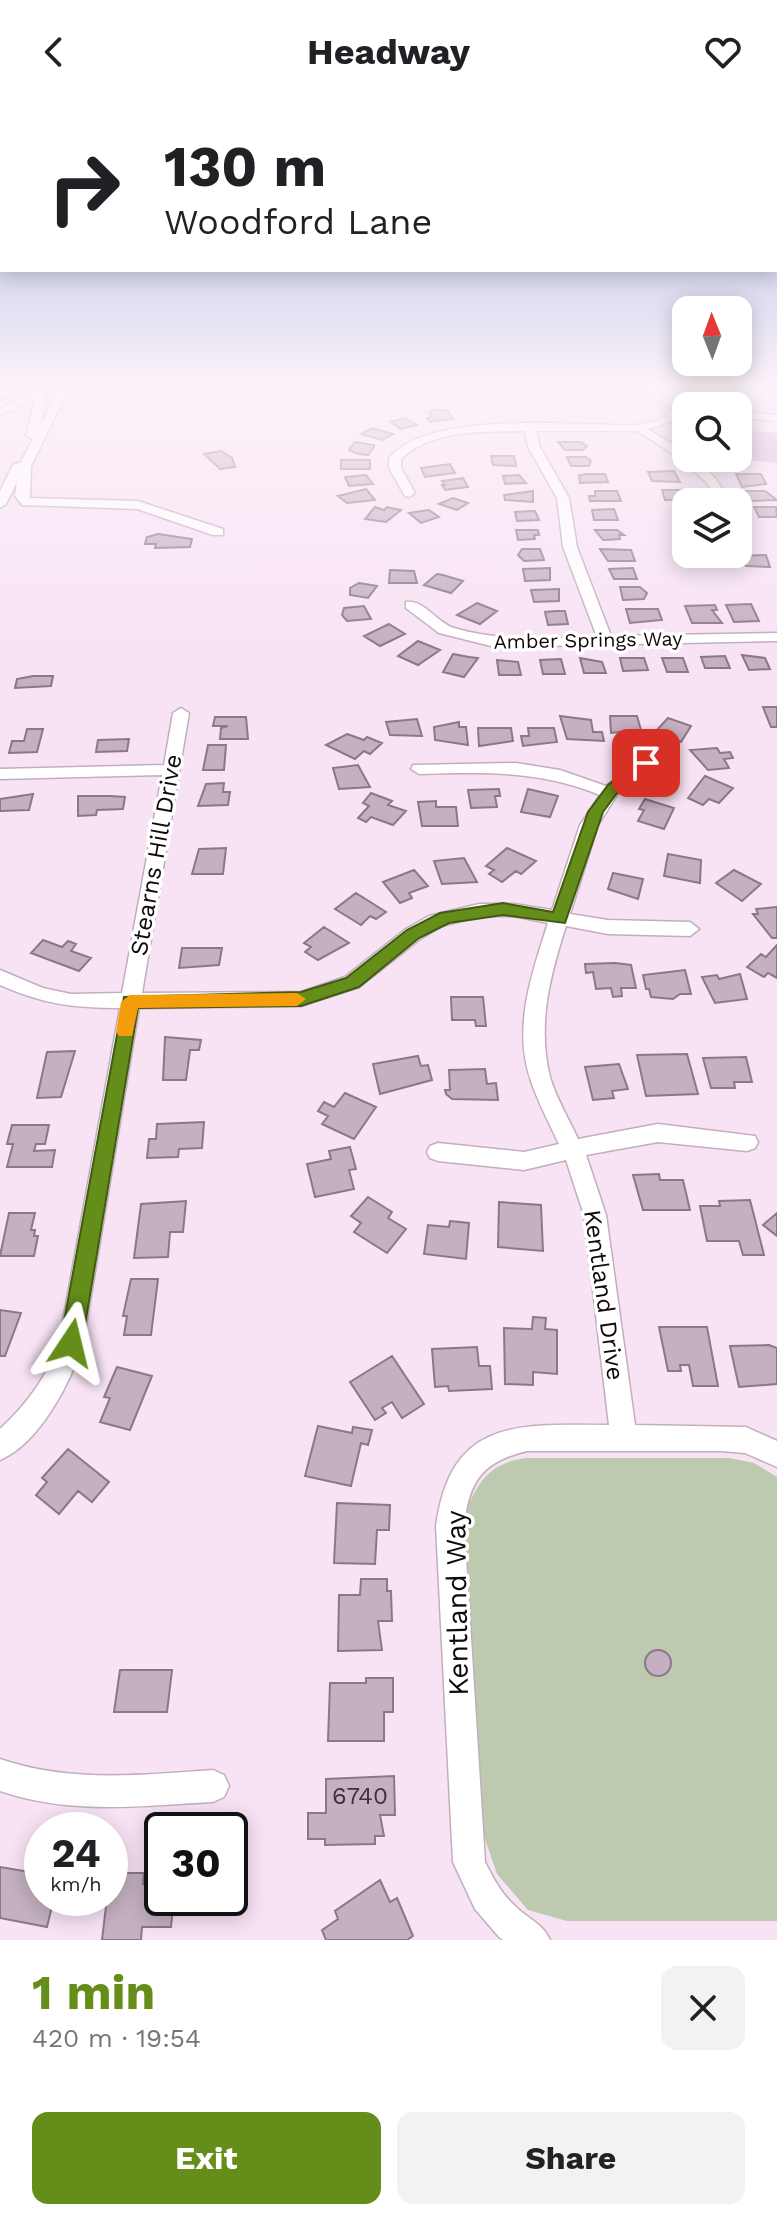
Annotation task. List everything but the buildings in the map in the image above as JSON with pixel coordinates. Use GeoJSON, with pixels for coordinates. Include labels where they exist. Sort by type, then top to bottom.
{"type":"FeatureCollection","features":[{"type":"Feature","properties":{"kind":"street"},"geometry":{"type":"LineString","coordinates":[[0,504],[15,473]]}},
{"type":"Feature","properties":{"kind":"street"},"geometry":{"type":"LineString","coordinates":[[24,473],[21,496],[26,502],[138,505],[218,532]]}},
{"type":"Feature","properties":{"kind":"street"},"geometry":{"type":"LineString","coordinates":[[400,473],[409,493]]}},
{"type":"Feature","properties":{"kind":"street"},"geometry":{"type":"LineString","coordinates":[[549,473],[563,498],[572,552],[595,605],[606,641]]}},
{"type":"Feature","properties":{"kind":"street"},"geometry":{"type":"LineString","coordinates":[[703,473],[716,488]]}},
{"type":"Feature","properties":{"kind":"street","name":"Amber Springs Way"},"geometry":{"type":"LineString","coordinates":[[411,605],[444,630],[476,640],[507,644],[777,637]]}},
{"type":"Feature","properties":{"kind":"street","name":"Stearns Hill Drive"},"geometry":{"type":"LineString","coordinates":[[0,1447],[40,1407],[68,1354],[181,713]]}},
{"type":"Feature","properties":{"kind":"street","name":"Kentland Drive"},"geometry":{"type":"LineString","coordinates":[[624,1438],[595,1215],[572,1150],[540,1078],[533,1031],[537,988],[589,825],[609,793],[646,763]]}},
{"type":"Feature","properties":{"kind":"street"},"geometry":{"type":"LineString","coordinates":[[419,769],[526,767],[562,773],[609,793]]}},
{"type":"Feature","properties":{"kind":"street"},"geometry":{"type":"LineString","coordinates":[[0,774],[171,770]]}},
{"type":"Feature","properties":{"kind":"street"},"geometry":{"type":"LineString","coordinates":[[0,977],[25,989],[63,1000],[301,999],[352,982],[413,934],[446,917],[503,909],[608,927],[690,929]]}},
{"type":"Feature","properties":{"kind":"street"},"geometry":{"type":"LineString","coordinates":[[438,1152],[524,1161],[630,1136],[658,1133],[747,1142]]}},
{"type":"Feature","properties":{"kind":"street","name":"Kentland Way"},"geometry":{"type":"LineString","coordinates":[[533,1940],[514,1929],[495,1911],[478,1887],[469,1862],[451,1507],[467,1468],[484,1452],[505,1442],[527,1438],[721,1438],[746,1440],[777,1454]]}},
{"type":"Feature","properties":{"kind":"street"},"geometry":{"type":"LineString","coordinates":[[0,1775],[25,1785],[79,1792],[213,1786]]}},
{"type":"Feature","properties":{"kind":"green space"},"geometry":{"type":"Polygon","coordinates":[[[526,1458],[729,1458],[754,1463],[777,1477],[777,1921],[567,1921],[528,1910],[497,1874],[483,1833],[464,1517],[485,1477],[502,1465],[526,1458]]]}},
{"type":"Feature","properties":{"kind":"slow traffic"},"geometry":{"type":"LineString","coordinates":[[125,1032],[130,1002],[297,999]]}},
{"type":"Feature","properties":{"kind":"route"},"geometry":{"type":"LineString","coordinates":[[71,1343],[130,1002],[301,999],[342,988],[374,968],[413,934],[446,917],[503,909],[559,919],[595,812],[613,788],[646,763]]}}]}
